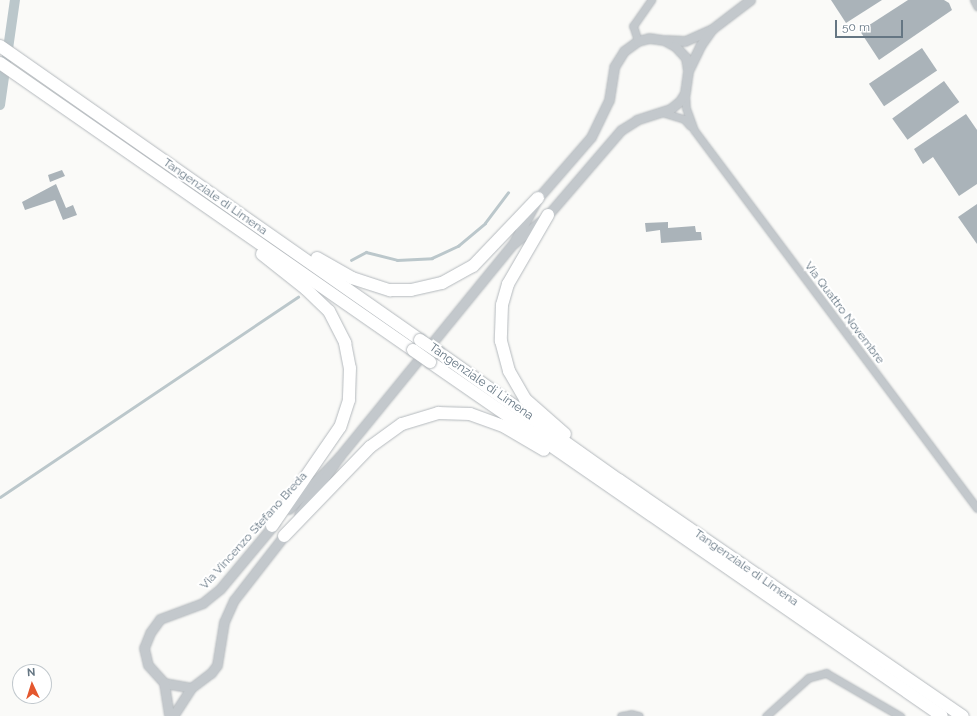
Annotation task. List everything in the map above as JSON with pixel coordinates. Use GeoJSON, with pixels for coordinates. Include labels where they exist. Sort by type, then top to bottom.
{"type":"FeatureCollection","features":[{"type":"Feature","properties":{"kind":"highway","name":"Tangenziale di Limena"},"geometry":{"type":"LineString","coordinates":[[0,46],[202,195],[417,345],[438,352],[619,480],[963,716]]}},
{"type":"Feature","properties":{"kind":"highway","name":"Tangenziale di Limena"},"geometry":{"type":"LineString","coordinates":[[0,63],[64,107],[202,195]]}},
{"type":"Feature","properties":{"kind":"highway"},"geometry":{"type":"LineString","coordinates":[[202,195],[242,210],[328,266],[370,286],[390,290],[411,290],[442,283],[473,266],[538,198]]}},
{"type":"Feature","properties":{"kind":"highway"},"geometry":{"type":"LineString","coordinates":[[202,195],[231,231],[306,289],[329,311],[345,344],[350,368],[349,400],[340,426],[272,526]]}},
{"type":"Feature","properties":{"kind":"highway"},"geometry":{"type":"LineString","coordinates":[[548,215],[518,264],[502,305],[501,341],[509,371],[525,399],[619,480]]}},
{"type":"Feature","properties":{"kind":"highway","name":"Tangenziale di Limena"},"geometry":{"type":"LineString","coordinates":[[417,345],[430,362],[942,716]]}},
{"type":"Feature","properties":{"kind":"highway"},"geometry":{"type":"LineString","coordinates":[[284,536],[370,447],[402,424],[438,413],[470,414],[505,426],[585,478],[632,502]]}},
{"type":"Feature","properties":{"kind":"street"},"geometry":{"type":"LineString","coordinates":[[651,0],[633,26],[638,41],[685,41],[712,29],[750,0]]}},
{"type":"Feature","properties":{"kind":"street"},"geometry":{"type":"LineString","coordinates":[[974,0],[977,6]]}},
{"type":"Feature","properties":{"kind":"street"},"geometry":{"type":"LineString","coordinates":[[688,71],[700,46],[712,29]]}},
{"type":"Feature","properties":{"kind":"street"},"geometry":{"type":"LineString","coordinates":[[664,40],[675,46],[686,58],[688,71],[685,93]]}},
{"type":"Feature","properties":{"kind":"street","name":"Via Vincenzo Stefano Breda"},"geometry":{"type":"LineString","coordinates":[[164,683],[148,665],[144,648],[150,632],[160,619],[203,603],[220,589],[272,526],[339,456],[513,244],[538,198],[591,137],[609,100],[614,67],[624,51],[638,41]]}},
{"type":"Feature","properties":{"kind":"street","name":"Via Vincenzo Stefano Breda"},"geometry":{"type":"LineString","coordinates":[[513,244],[548,215],[621,130],[661,112],[680,101],[685,93]]}},
{"type":"Feature","properties":{"kind":"street","name":"Via Quattro Novembre"},"geometry":{"type":"LineString","coordinates":[[685,93],[689,119],[694,130]]}},
{"type":"Feature","properties":{"kind":"street","name":"Via Quattro Novembre"},"geometry":{"type":"LineString","coordinates":[[661,112],[684,120],[694,130],[977,508]]}},
{"type":"Feature","properties":{"kind":"street","name":"Via Vincenzo Stefano Breda"},"geometry":{"type":"LineString","coordinates":[[173,716],[191,688],[203,680],[217,665],[224,622],[234,600],[284,536],[339,456]]}},
{"type":"Feature","properties":{"kind":"street"},"geometry":{"type":"LineString","coordinates":[[766,716],[808,678],[826,673],[900,716]]}},
{"type":"Feature","properties":{"kind":"street"},"geometry":{"type":"LineString","coordinates":[[169,716],[164,683],[191,688]]}},
{"type":"Feature","properties":{"kind":"street"},"geometry":{"type":"LineString","coordinates":[[621,716],[631,714],[639,716]]}},
{"type":"Feature","properties":{"kind":"building"},"geometry":{"type":"Polygon","coordinates":[[[831,0],[882,0],[846,23],[831,0]]]}},
{"type":"Feature","properties":{"kind":"building"},"geometry":{"type":"Polygon","coordinates":[[[908,0],[944,0],[949,3],[952,10],[879,60],[860,31],[908,0]]]}},
{"type":"Feature","properties":{"kind":"building"},"geometry":{"type":"Polygon","coordinates":[[[922,48],[937,70],[884,106],[869,84],[922,48]]]}},
{"type":"Feature","properties":{"kind":"building"},"geometry":{"type":"Polygon","coordinates":[[[944,81],[959,102],[908,140],[892,119],[944,81]]]}},
{"type":"Feature","properties":{"kind":"building"},"geometry":{"type":"Polygon","coordinates":[[[966,114],[977,130],[977,184],[959,196],[933,157],[923,164],[914,149],[966,114]]]}},
{"type":"Feature","properties":{"kind":"building"},"geometry":{"type":"Polygon","coordinates":[[[62,170],[65,176],[50,182],[48,175],[62,170]]]}},
{"type":"Feature","properties":{"kind":"building"},"geometry":{"type":"Polygon","coordinates":[[[56,184],[66,208],[73,205],[77,215],[63,220],[55,200],[25,210],[22,202],[56,184]]]}},
{"type":"Feature","properties":{"kind":"building"},"geometry":{"type":"Polygon","coordinates":[[[977,204],[977,244],[958,217],[977,204]]]}},
{"type":"Feature","properties":{"kind":"building"},"geometry":{"type":"Polygon","coordinates":[[[668,222],[668,228],[695,226],[696,232],[701,232],[702,240],[661,243],[660,230],[646,232],[645,223],[668,222]]]}},
{"type":"Feature","properties":{"kind":"waterway"},"geometry":{"type":"LineString","coordinates":[[0,105],[15,0]]}},
{"type":"Feature","properties":{"kind":"waterway"},"geometry":{"type":"LineString","coordinates":[[351,260],[366,252],[397,260],[432,258],[458,246],[485,223],[508,193]]}},
{"type":"Feature","properties":{"kind":"waterway"},"geometry":{"type":"LineString","coordinates":[[0,497],[298,297]]}}]}
